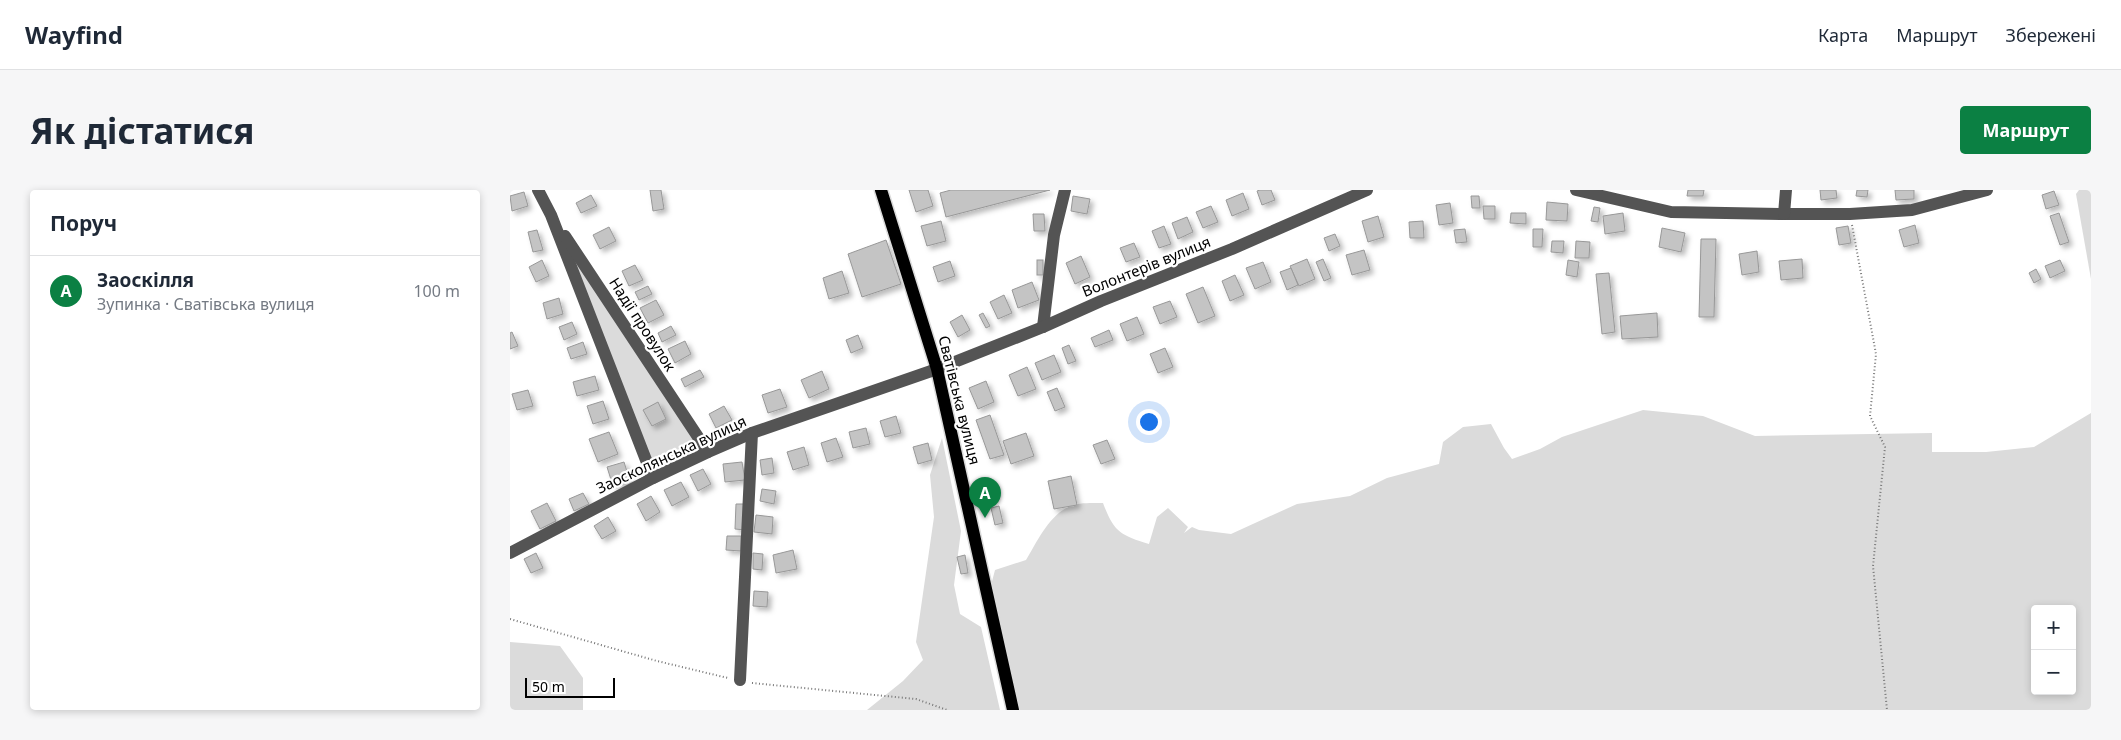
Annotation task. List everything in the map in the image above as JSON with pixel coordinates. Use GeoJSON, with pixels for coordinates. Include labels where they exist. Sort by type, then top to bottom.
{"type":"FeatureCollection","features":[{"type":"Feature","properties":{"kind":"main road","name":"Сватівська вулиця"},"geometry":{"type":"LineString","coordinates":[[881,190],[937,368],[1013,710]]}},
{"type":"Feature","properties":{"kind":"street","name":"Надії провулок"},"geometry":{"type":"LineString","coordinates":[[538,190],[551,215],[708,452]]}},
{"type":"Feature","properties":{"kind":"street"},"geometry":{"type":"LineString","coordinates":[[1043,327],[1054,234],[1065,190]]}},
{"type":"Feature","properties":{"kind":"street","name":"Волонтерів вулиця"},"geometry":{"type":"LineString","coordinates":[[937,368],[1043,327],[1101,301],[1232,249],[1367,190]]}},
{"type":"Feature","properties":{"kind":"street"},"geometry":{"type":"LineString","coordinates":[[1576,190],[1671,212],[1784,214],[1850,214],[1912,210],[1987,190]]}},
{"type":"Feature","properties":{"kind":"street"},"geometry":{"type":"LineString","coordinates":[[1784,214],[1786,190]]}},
{"type":"Feature","properties":{"kind":"street","name":"Надії провулок"},"geometry":{"type":"LineString","coordinates":[[551,215],[653,478]]}},
{"type":"Feature","properties":{"kind":"street","name":"Заосколянська вулиця"},"geometry":{"type":"LineString","coordinates":[[510,553],[653,478],[708,452],[752,433],[937,368]]}},
{"type":"Feature","properties":{"kind":"street"},"geometry":{"type":"LineString","coordinates":[[740,680],[752,433]]}},
{"type":"Feature","properties":{"kind":"path"},"geometry":{"type":"LineString","coordinates":[[1850,214],[1876,354],[1870,416],[1885,448],[1873,566],[1887,710]]}},
{"type":"Feature","properties":{"kind":"shaded area"},"geometry":{"type":"Polygon","coordinates":[[[2079,190],[2091,190],[2091,279],[2076,194],[2079,190]]]}},
{"type":"Feature","properties":{"kind":"shaded area"},"geometry":{"type":"Polygon","coordinates":[[[551,215],[708,452],[653,478],[551,215]]]}},
{"type":"Feature","properties":{"kind":"shaded area"},"geometry":{"type":"Polygon","coordinates":[[[1643,410],[1703,416],[1755,436],[1932,433],[1932,452],[1986,452],[2034,447],[2091,413],[2091,710],[1018,710],[990,589],[995,570],[1026,560],[1049,523],[1061,511],[1072,505],[1103,503],[1119,531],[1131,538],[1149,544],[1157,517],[1168,508],[1188,527],[1184,533],[1192,527],[1199,530],[1231,534],[1297,504],[1350,496],[1387,478],[1439,464],[1443,442],[1463,427],[1491,424],[1512,459],[1540,449],[1562,437],[1643,410]]]}},
{"type":"Feature","properties":{"kind":"shaded area"},"geometry":{"type":"Polygon","coordinates":[[[942,438],[961,531],[954,585],[960,614],[981,627],[1000,710],[867,710],[903,681],[923,660],[916,642],[934,517],[930,475],[942,438]]]}},
{"type":"Feature","properties":{"kind":"shaded area"},"geometry":{"type":"Polygon","coordinates":[[[510,642],[560,646],[583,678],[583,710],[510,710],[510,642]]]}},
{"type":"Feature","properties":{"kind":"building"},"geometry":{"type":"Polygon","coordinates":[[[650,190],[661,190],[664,209],[653,211],[650,190]]]}},
{"type":"Feature","properties":{"kind":"building"},"geometry":{"type":"Polygon","coordinates":[[[909,190],[928,190],[933,206],[916,212],[909,190]]]}},
{"type":"Feature","properties":{"kind":"building"},"geometry":{"type":"Polygon","coordinates":[[[951,190],[1050,190],[946,217],[940,193],[951,190]]]}},
{"type":"Feature","properties":{"kind":"building"},"geometry":{"type":"Polygon","coordinates":[[[1271,190],[1275,200],[1262,205],[1257,191],[1271,190]]]}},
{"type":"Feature","properties":{"kind":"building"},"geometry":{"type":"Polygon","coordinates":[[[1688,190],[1704,190],[1703,196],[1687,196],[1688,190]]]}},
{"type":"Feature","properties":{"kind":"building"},"geometry":{"type":"Polygon","coordinates":[[[1820,190],[1836,190],[1837,198],[1821,200],[1820,190]]]}},
{"type":"Feature","properties":{"kind":"building"},"geometry":{"type":"Polygon","coordinates":[[[1857,190],[1868,190],[1867,197],[1856,196],[1857,190]]]}},
{"type":"Feature","properties":{"kind":"building"},"geometry":{"type":"Polygon","coordinates":[[[1895,190],[1914,190],[1914,199],[1896,200],[1895,190]]]}},
{"type":"Feature","properties":{"kind":"building"},"geometry":{"type":"Polygon","coordinates":[[[2054,191],[2059,205],[2046,209],[2042,195],[2054,191]]]}},
{"type":"Feature","properties":{"kind":"building"},"geometry":{"type":"Polygon","coordinates":[[[524,192],[528,206],[512,211],[510,196],[524,192]]]}},
{"type":"Feature","properties":{"kind":"building"},"geometry":{"type":"Polygon","coordinates":[[[1243,193],[1249,209],[1232,216],[1226,200],[1243,193]]]}},
{"type":"Feature","properties":{"kind":"building"},"geometry":{"type":"Polygon","coordinates":[[[591,195],[597,206],[581,213],[576,203],[591,195]]]}},
{"type":"Feature","properties":{"kind":"building"},"geometry":{"type":"Polygon","coordinates":[[[1073,196],[1090,199],[1087,214],[1071,211],[1073,196]]]}},
{"type":"Feature","properties":{"kind":"building"},"geometry":{"type":"Polygon","coordinates":[[[1471,196],[1479,196],[1480,208],[1472,208],[1471,196]]]}},
{"type":"Feature","properties":{"kind":"building"},"geometry":{"type":"Polygon","coordinates":[[[1547,202],[1568,204],[1567,221],[1546,220],[1547,202]]]}},
{"type":"Feature","properties":{"kind":"building"},"geometry":{"type":"Polygon","coordinates":[[[1450,203],[1453,223],[1439,225],[1436,205],[1450,203]]]}},
{"type":"Feature","properties":{"kind":"building"},"geometry":{"type":"Polygon","coordinates":[[[1211,206],[1218,222],[1203,228],[1196,212],[1211,206]]]}},
{"type":"Feature","properties":{"kind":"building"},"geometry":{"type":"Polygon","coordinates":[[[1483,206],[1495,206],[1495,219],[1484,219],[1483,206]]]}},
{"type":"Feature","properties":{"kind":"building"},"geometry":{"type":"Polygon","coordinates":[[[1594,207],[1600,208],[1598,222],[1591,221],[1594,207]]]}},
{"type":"Feature","properties":{"kind":"building"},"geometry":{"type":"Polygon","coordinates":[[[1511,213],[1526,213],[1526,224],[1510,223],[1511,213]]]}},
{"type":"Feature","properties":{"kind":"building"},"geometry":{"type":"Polygon","coordinates":[[[1623,213],[1625,231],[1605,234],[1603,216],[1623,213]]]}},
{"type":"Feature","properties":{"kind":"building"},"geometry":{"type":"Polygon","coordinates":[[[2059,213],[2069,242],[2060,245],[2050,216],[2059,213]]]}},
{"type":"Feature","properties":{"kind":"building"},"geometry":{"type":"Polygon","coordinates":[[[1033,214],[1044,214],[1045,231],[1034,231],[1033,214]]]}},
{"type":"Feature","properties":{"kind":"building"},"geometry":{"type":"Polygon","coordinates":[[[1378,216],[1384,237],[1368,242],[1362,221],[1378,216]]]}},
{"type":"Feature","properties":{"kind":"building"},"geometry":{"type":"Polygon","coordinates":[[[1187,217],[1193,232],[1178,239],[1172,223],[1187,217]]]}},
{"type":"Feature","properties":{"kind":"building"},"geometry":{"type":"Polygon","coordinates":[[[941,221],[946,241],[927,246],[921,226],[941,221]]]}},
{"type":"Feature","properties":{"kind":"building"},"geometry":{"type":"Polygon","coordinates":[[[1423,221],[1424,238],[1410,238],[1409,222],[1423,221]]]}},
{"type":"Feature","properties":{"kind":"building"},"geometry":{"type":"Polygon","coordinates":[[[1915,225],[1919,243],[1904,247],[1899,230],[1915,225]]]}},
{"type":"Feature","properties":{"kind":"building"},"geometry":{"type":"Polygon","coordinates":[[[1164,226],[1171,244],[1159,248],[1152,231],[1164,226]]]}},
{"type":"Feature","properties":{"kind":"building"},"geometry":{"type":"Polygon","coordinates":[[[1848,226],[1851,243],[1839,245],[1836,228],[1848,226]]]}},
{"type":"Feature","properties":{"kind":"building"},"geometry":{"type":"Polygon","coordinates":[[[609,227],[616,241],[600,249],[593,235],[609,227]]]}},
{"type":"Feature","properties":{"kind":"building"},"geometry":{"type":"Polygon","coordinates":[[[1662,228],[1685,233],[1681,252],[1659,247],[1662,228]]]}},
{"type":"Feature","properties":{"kind":"building"},"geometry":{"type":"Polygon","coordinates":[[[1465,229],[1467,242],[1456,243],[1454,230],[1465,229]]]}},
{"type":"Feature","properties":{"kind":"building"},"geometry":{"type":"Polygon","coordinates":[[[1533,229],[1543,229],[1542,247],[1533,247],[1533,229]]]}},
{"type":"Feature","properties":{"kind":"building"},"geometry":{"type":"Polygon","coordinates":[[[537,230],[543,250],[533,252],[528,232],[537,230]]]}},
{"type":"Feature","properties":{"kind":"building"},"geometry":{"type":"Polygon","coordinates":[[[1335,234],[1340,246],[1329,251],[1324,238],[1335,234]]]}},
{"type":"Feature","properties":{"kind":"building"},"geometry":{"type":"Polygon","coordinates":[[[1701,239],[1716,239],[1714,317],[1699,317],[1701,239]]]}},
{"type":"Feature","properties":{"kind":"building"},"geometry":{"type":"Polygon","coordinates":[[[886,240],[901,284],[862,297],[848,254],[886,240]]]}},
{"type":"Feature","properties":{"kind":"building"},"geometry":{"type":"Polygon","coordinates":[[[1552,241],[1564,241],[1563,253],[1551,252],[1552,241]]]}},
{"type":"Feature","properties":{"kind":"building"},"geometry":{"type":"Polygon","coordinates":[[[1576,241],[1590,242],[1589,258],[1575,258],[1576,241]]]}},
{"type":"Feature","properties":{"kind":"building"},"geometry":{"type":"Polygon","coordinates":[[[1134,243],[1140,257],[1126,262],[1120,248],[1134,243]]]}},
{"type":"Feature","properties":{"kind":"building"},"geometry":{"type":"Polygon","coordinates":[[[1364,250],[1370,270],[1352,275],[1346,255],[1364,250]]]}},
{"type":"Feature","properties":{"kind":"building"},"geometry":{"type":"Polygon","coordinates":[[[1757,251],[1759,272],[1742,275],[1739,254],[1757,251]]]}},
{"type":"Feature","properties":{"kind":"building"},"geometry":{"type":"Polygon","coordinates":[[[1081,256],[1090,277],[1075,284],[1066,263],[1081,256]]]}},
{"type":"Feature","properties":{"kind":"building"},"geometry":{"type":"Polygon","coordinates":[[[1307,259],[1315,279],[1299,286],[1290,266],[1307,259]]]}},
{"type":"Feature","properties":{"kind":"building"},"geometry":{"type":"Polygon","coordinates":[[[1323,259],[1331,278],[1324,281],[1316,262],[1323,259]]]}},
{"type":"Feature","properties":{"kind":"building"},"geometry":{"type":"Polygon","coordinates":[[[1802,259],[1803,278],[1781,280],[1779,261],[1802,259]]]}},
{"type":"Feature","properties":{"kind":"building"},"geometry":{"type":"Polygon","coordinates":[[[542,260],[549,276],[536,282],[529,267],[542,260]]]}},
{"type":"Feature","properties":{"kind":"building"},"geometry":{"type":"Polygon","coordinates":[[[1037,260],[1043,260],[1043,275],[1037,275],[1037,260]]]}},
{"type":"Feature","properties":{"kind":"building"},"geometry":{"type":"Polygon","coordinates":[[[1568,260],[1579,262],[1577,277],[1566,275],[1568,260]]]}},
{"type":"Feature","properties":{"kind":"building"},"geometry":{"type":"Polygon","coordinates":[[[2060,260],[2065,271],[2050,278],[2045,266],[2060,260]]]}},
{"type":"Feature","properties":{"kind":"building"},"geometry":{"type":"Polygon","coordinates":[[[950,261],[955,276],[938,282],[933,267],[950,261]]]}},
{"type":"Feature","properties":{"kind":"building"},"geometry":{"type":"Polygon","coordinates":[[[1263,262],[1271,282],[1255,289],[1246,268],[1263,262]]]}},
{"type":"Feature","properties":{"kind":"building"},"geometry":{"type":"Polygon","coordinates":[[[635,265],[643,280],[629,286],[622,271],[635,265]]]}},
{"type":"Feature","properties":{"kind":"building"},"geometry":{"type":"Polygon","coordinates":[[[1291,268],[1298,285],[1287,290],[1280,272],[1291,268]]]}},
{"type":"Feature","properties":{"kind":"building"},"geometry":{"type":"Polygon","coordinates":[[[2036,269],[2041,279],[2034,283],[2029,273],[2036,269]]]}},
{"type":"Feature","properties":{"kind":"building"},"geometry":{"type":"Polygon","coordinates":[[[842,271],[849,293],[829,299],[823,278],[842,271]]]}},
{"type":"Feature","properties":{"kind":"building"},"geometry":{"type":"Polygon","coordinates":[[[1609,273],[1615,332],[1602,334],[1596,274],[1609,273]]]}},
{"type":"Feature","properties":{"kind":"building"},"geometry":{"type":"Polygon","coordinates":[[[1235,275],[1244,295],[1230,301],[1222,281],[1235,275]]]}},
{"type":"Feature","properties":{"kind":"building"},"geometry":{"type":"Polygon","coordinates":[[[1032,282],[1039,300],[1018,308],[1012,290],[1032,282]]]}},
{"type":"Feature","properties":{"kind":"building"},"geometry":{"type":"Polygon","coordinates":[[[648,286],[652,294],[639,300],[635,292],[648,286]]]}},
{"type":"Feature","properties":{"kind":"building"},"geometry":{"type":"Polygon","coordinates":[[[1203,287],[1215,316],[1198,323],[1186,294],[1203,287]]]}},
{"type":"Feature","properties":{"kind":"building"},"geometry":{"type":"Polygon","coordinates":[[[1004,295],[1012,313],[998,319],[990,302],[1004,295]]]}},
{"type":"Feature","properties":{"kind":"building"},"geometry":{"type":"Polygon","coordinates":[[[559,298],[563,314],[547,319],[543,303],[559,298]]]}},
{"type":"Feature","properties":{"kind":"building"},"geometry":{"type":"Polygon","coordinates":[[[656,300],[664,315],[648,323],[640,308],[656,300]]]}},
{"type":"Feature","properties":{"kind":"building"},"geometry":{"type":"Polygon","coordinates":[[[1170,301],[1177,317],[1160,324],[1153,307],[1170,301]]]}},
{"type":"Feature","properties":{"kind":"building"},"geometry":{"type":"Polygon","coordinates":[[[983,313],[990,326],[986,328],[979,315],[983,313]]]}},
{"type":"Feature","properties":{"kind":"building"},"geometry":{"type":"Polygon","coordinates":[[[1657,313],[1658,337],[1622,339],[1620,316],[1657,313]]]}},
{"type":"Feature","properties":{"kind":"building"},"geometry":{"type":"Polygon","coordinates":[[[962,315],[970,330],[958,337],[950,322],[962,315]]]}},
{"type":"Feature","properties":{"kind":"building"},"geometry":{"type":"Polygon","coordinates":[[[1137,317],[1144,334],[1127,341],[1120,324],[1137,317]]]}},
{"type":"Feature","properties":{"kind":"building"},"geometry":{"type":"Polygon","coordinates":[[[572,322],[577,334],[564,340],[559,327],[572,322]]]}},
{"type":"Feature","properties":{"kind":"building"},"geometry":{"type":"Polygon","coordinates":[[[671,326],[676,335],[662,342],[658,333],[671,326]]]}},
{"type":"Feature","properties":{"kind":"building"},"geometry":{"type":"Polygon","coordinates":[[[1109,330],[1113,340],[1095,347],[1091,338],[1109,330]]]}},
{"type":"Feature","properties":{"kind":"building"},"geometry":{"type":"Polygon","coordinates":[[[512,332],[518,346],[510,349],[510,333],[512,332]]]}},
{"type":"Feature","properties":{"kind":"building"},"geometry":{"type":"Polygon","coordinates":[[[858,335],[863,348],[851,353],[846,340],[858,335]]]}},
{"type":"Feature","properties":{"kind":"building"},"geometry":{"type":"Polygon","coordinates":[[[685,341],[691,354],[675,363],[668,349],[685,341]]]}},
{"type":"Feature","properties":{"kind":"building"},"geometry":{"type":"Polygon","coordinates":[[[583,342],[587,354],[571,359],[567,348],[583,342]]]}},
{"type":"Feature","properties":{"kind":"building"},"geometry":{"type":"Polygon","coordinates":[[[1069,345],[1076,361],[1068,364],[1062,348],[1069,345]]]}},
{"type":"Feature","properties":{"kind":"building"},"geometry":{"type":"Polygon","coordinates":[[[1165,348],[1173,367],[1158,373],[1150,354],[1165,348]]]}},
{"type":"Feature","properties":{"kind":"building"},"geometry":{"type":"Polygon","coordinates":[[[1054,355],[1061,372],[1042,380],[1035,363],[1054,355]]]}},
{"type":"Feature","properties":{"kind":"building"},"geometry":{"type":"Polygon","coordinates":[[[1027,367],[1036,389],[1018,396],[1009,375],[1027,367]]]}},
{"type":"Feature","properties":{"kind":"building"},"geometry":{"type":"Polygon","coordinates":[[[700,370],[704,377],[685,387],[681,379],[700,370]]]}},
{"type":"Feature","properties":{"kind":"building"},"geometry":{"type":"Polygon","coordinates":[[[822,371],[829,389],[809,398],[801,380],[822,371]]]}},
{"type":"Feature","properties":{"kind":"building"},"geometry":{"type":"Polygon","coordinates":[[[595,376],[599,390],[577,396],[573,382],[595,376]]]}},
{"type":"Feature","properties":{"kind":"building"},"geometry":{"type":"Polygon","coordinates":[[[986,381],[994,402],[978,409],[969,388],[986,381]]]}},
{"type":"Feature","properties":{"kind":"building"},"geometry":{"type":"Polygon","coordinates":[[[1057,388],[1065,407],[1055,411],[1047,392],[1057,388]]]}},
{"type":"Feature","properties":{"kind":"building"},"geometry":{"type":"Polygon","coordinates":[[[780,389],[787,407],[768,413],[762,395],[780,389]]]}},
{"type":"Feature","properties":{"kind":"building"},"geometry":{"type":"Polygon","coordinates":[[[528,390],[533,406],[517,410],[512,394],[528,390]]]}},
{"type":"Feature","properties":{"kind":"building"},"geometry":{"type":"Polygon","coordinates":[[[603,401],[609,419],[593,424],[587,406],[603,401]]]}},
{"type":"Feature","properties":{"kind":"building"},"geometry":{"type":"Polygon","coordinates":[[[658,402],[666,419],[652,426],[643,410],[658,402]]]}},
{"type":"Feature","properties":{"kind":"building"},"geometry":{"type":"Polygon","coordinates":[[[724,406],[732,420],[716,428],[709,414],[724,406]]]}},
{"type":"Feature","properties":{"kind":"building"},"geometry":{"type":"Polygon","coordinates":[[[990,415],[1004,455],[990,459],[976,420],[990,415]]]}},
{"type":"Feature","properties":{"kind":"building"},"geometry":{"type":"Polygon","coordinates":[[[896,416],[901,433],[885,437],[880,421],[896,416]]]}},
{"type":"Feature","properties":{"kind":"building"},"geometry":{"type":"Polygon","coordinates":[[[866,428],[870,444],[853,448],[849,432],[866,428]]]}},
{"type":"Feature","properties":{"kind":"building"},"geometry":{"type":"Polygon","coordinates":[[[609,432],[618,454],[598,462],[589,439],[609,432]]]}},
{"type":"Feature","properties":{"kind":"building"},"geometry":{"type":"Polygon","coordinates":[[[1026,433],[1034,456],[1011,464],[1003,441],[1026,433]]]}},
{"type":"Feature","properties":{"kind":"building"},"geometry":{"type":"Polygon","coordinates":[[[836,438],[843,457],[827,462],[821,443],[836,438]]]}},
{"type":"Feature","properties":{"kind":"building"},"geometry":{"type":"Polygon","coordinates":[[[1107,440],[1115,459],[1101,464],[1093,445],[1107,440]]]}},
{"type":"Feature","properties":{"kind":"building"},"geometry":{"type":"Polygon","coordinates":[[[928,443],[932,460],[918,464],[913,447],[928,443]]]}},
{"type":"Feature","properties":{"kind":"building"},"geometry":{"type":"Polygon","coordinates":[[[804,447],[809,465],[793,470],[787,452],[804,447]]]}},
{"type":"Feature","properties":{"kind":"building"},"geometry":{"type":"Polygon","coordinates":[[[772,458],[774,473],[762,475],[760,460],[772,458]]]}},
{"type":"Feature","properties":{"kind":"building"},"geometry":{"type":"Polygon","coordinates":[[[624,462],[630,481],[613,486],[607,467],[624,462]]]}},
{"type":"Feature","properties":{"kind":"building"},"geometry":{"type":"Polygon","coordinates":[[[742,462],[745,480],[725,482],[723,464],[742,462]]]}},
{"type":"Feature","properties":{"kind":"building"},"geometry":{"type":"Polygon","coordinates":[[[703,469],[711,484],[698,491],[690,475],[703,469]]]}},
{"type":"Feature","properties":{"kind":"building"},"geometry":{"type":"Polygon","coordinates":[[[1071,476],[1077,505],[1054,509],[1048,481],[1071,476]]]}},
{"type":"Feature","properties":{"kind":"building"},"geometry":{"type":"Polygon","coordinates":[[[681,482],[689,497],[672,506],[664,490],[681,482]]]}},
{"type":"Feature","properties":{"kind":"building"},"geometry":{"type":"Polygon","coordinates":[[[762,489],[776,491],[774,504],[760,501],[762,489]]]}},
{"type":"Feature","properties":{"kind":"building"},"geometry":{"type":"Polygon","coordinates":[[[583,493],[589,504],[574,511],[569,499],[583,493]]]}},
{"type":"Feature","properties":{"kind":"building"},"geometry":{"type":"Polygon","coordinates":[[[651,496],[660,512],[646,521],[637,504],[651,496]]]}},
{"type":"Feature","properties":{"kind":"building"},"geometry":{"type":"Polygon","coordinates":[[[547,503],[556,521],[540,529],[531,511],[547,503]]]}},
{"type":"Feature","properties":{"kind":"building"},"geometry":{"type":"Polygon","coordinates":[[[736,504],[747,504],[745,530],[735,529],[736,504]]]}},
{"type":"Feature","properties":{"kind":"building"},"geometry":{"type":"Polygon","coordinates":[[[999,506],[1003,523],[995,525],[991,508],[999,506]]]}},
{"type":"Feature","properties":{"kind":"building"},"geometry":{"type":"Polygon","coordinates":[[[756,515],[773,517],[772,534],[754,532],[756,515]]]}},
{"type":"Feature","properties":{"kind":"building"},"geometry":{"type":"Polygon","coordinates":[[[608,517],[616,531],[602,539],[594,526],[608,517]]]}},
{"type":"Feature","properties":{"kind":"building"},"geometry":{"type":"Polygon","coordinates":[[[727,536],[741,536],[741,551],[726,550],[727,536]]]}},
{"type":"Feature","properties":{"kind":"building"},"geometry":{"type":"Polygon","coordinates":[[[793,550],[797,569],[776,573],[773,555],[793,550]]]}},
{"type":"Feature","properties":{"kind":"building"},"geometry":{"type":"Polygon","coordinates":[[[536,553],[543,568],[531,573],[524,559],[536,553]]]}},
{"type":"Feature","properties":{"kind":"building"},"geometry":{"type":"Polygon","coordinates":[[[753,553],[763,554],[762,570],[753,569],[753,553]]]}},
{"type":"Feature","properties":{"kind":"building"},"geometry":{"type":"Polygon","coordinates":[[[965,555],[968,573],[961,574],[957,557],[965,555]]]}},
{"type":"Feature","properties":{"kind":"building"},"geometry":{"type":"Polygon","coordinates":[[[754,591],[768,592],[767,607],[753,606],[754,591]]]}},
{"type":"Feature","properties":{"kind":"place","name":"Заоскілля"},"geometry":{"type":"Point","coordinates":[985,518]}}]}
